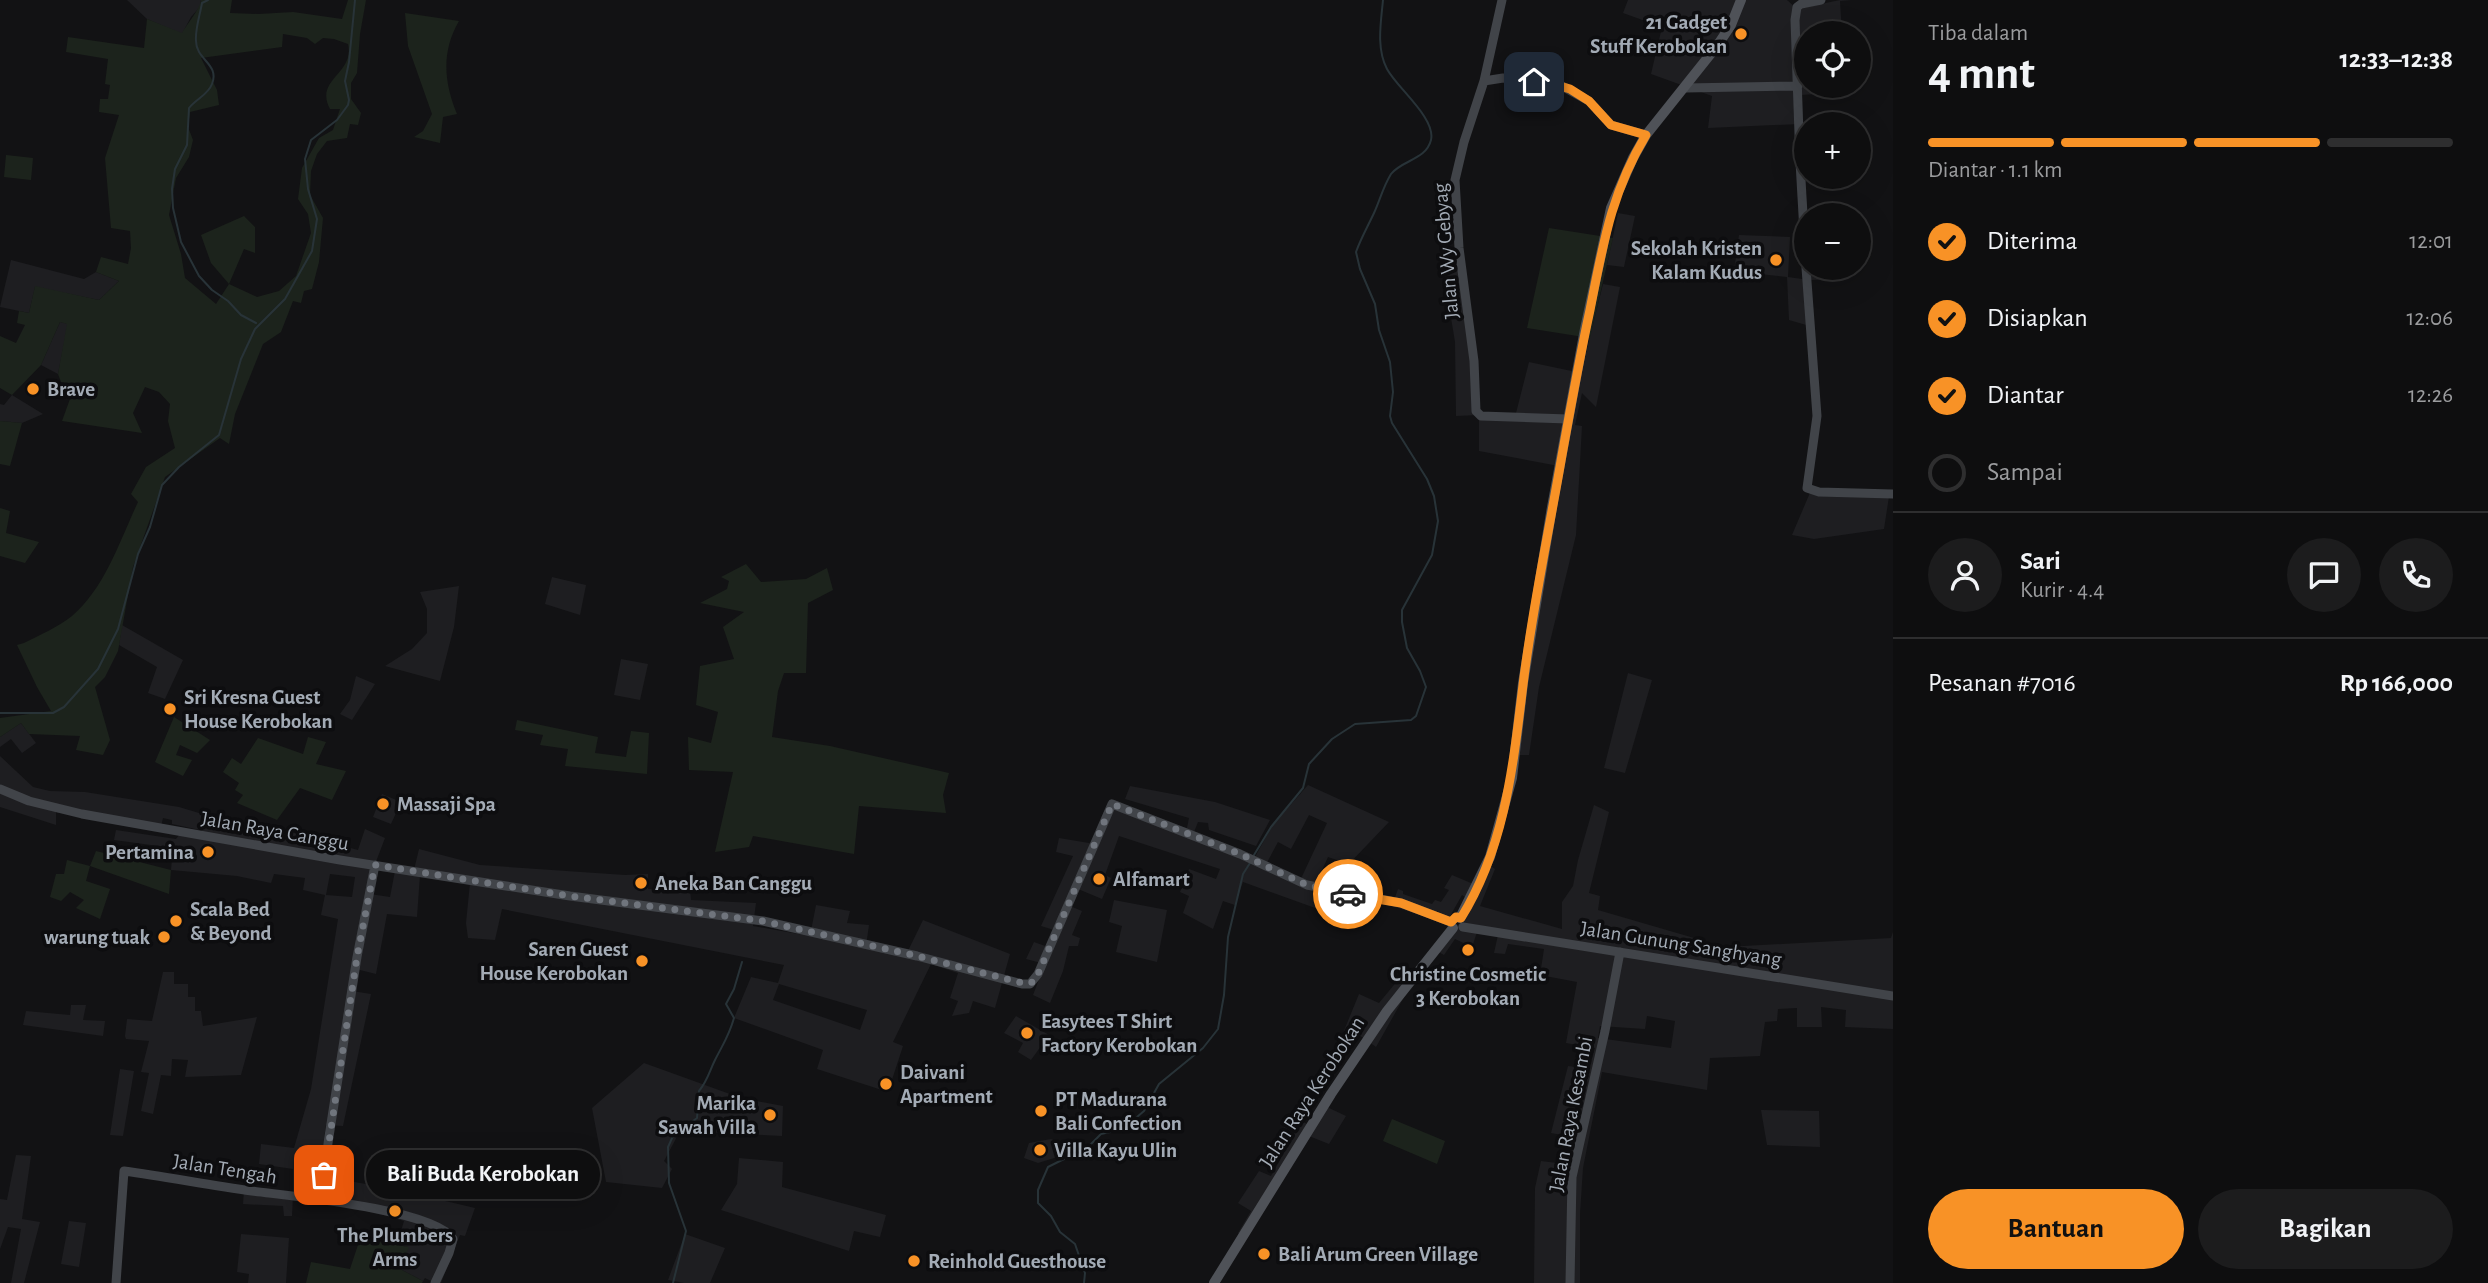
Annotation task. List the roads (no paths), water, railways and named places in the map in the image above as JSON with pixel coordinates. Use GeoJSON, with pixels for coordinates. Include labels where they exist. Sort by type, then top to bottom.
{"type":"FeatureCollection","features":[{"type":"Feature","properties":{"kind":"main road","name":"Jalan Raya Kerobokan"},"geometry":{"type":"LineString","coordinates":[[1214,1283],[1331,1094],[1387,1011],[1457,924],[1490,858],[1512,778],[1523,683],[1568,419],[1611,208],[1646,135],[1724,37],[1741,0]]}},
{"type":"Feature","properties":{"kind":"street","name":"Jalan Wy Gebyag"},"geometry":{"type":"LineString","coordinates":[[1502,0],[1485,81],[1464,142],[1455,180],[1459,248],[1474,351],[1476,411],[1481,416],[1568,419]]}},
{"type":"Feature","properties":{"kind":"street"},"geometry":{"type":"LineString","coordinates":[[1795,21],[1797,7],[1821,0]]}},
{"type":"Feature","properties":{"kind":"street"},"geometry":{"type":"LineString","coordinates":[[1487,69],[1503,78]]}},
{"type":"Feature","properties":{"kind":"street"},"geometry":{"type":"LineString","coordinates":[[1485,81],[1503,78],[1553,84],[1570,89],[1589,101],[1611,125],[1646,135]]}},
{"type":"Feature","properties":{"kind":"street"},"geometry":{"type":"LineString","coordinates":[[1686,88],[1794,86]]}},
{"type":"Feature","properties":{"kind":"street"},"geometry":{"type":"LineString","coordinates":[[1799,98],[1803,203]]}},
{"type":"Feature","properties":{"kind":"street"},"geometry":{"type":"LineString","coordinates":[[1807,280],[1816,434],[1806,482],[1809,490],[1893,494]]}},
{"type":"Feature","properties":{"kind":"street","name":"Jalan Raya Canggu"},"geometry":{"type":"LineString","coordinates":[[0,789],[29,801],[82,814],[375,865],[570,896],[763,921],[1026,984],[1033,982],[1038,974],[1112,804],[1240,854],[1307,885],[1401,903],[1457,924]]}},
{"type":"Feature","properties":{"kind":"street"},"geometry":{"type":"LineString","coordinates":[[322,1198],[357,957],[375,865]]}},
{"type":"Feature","properties":{"kind":"street","name":"Jalan Gunung Sanghyang"},"geometry":{"type":"LineString","coordinates":[[1457,924],[1893,996]]}},
{"type":"Feature","properties":{"kind":"street","name":"Jalan Raya Kesambi"},"geometry":{"type":"LineString","coordinates":[[1570,1283],[1572,1177],[1620,953]]}},
{"type":"Feature","properties":{"kind":"street","name":"Jalan Tengah"},"geometry":{"type":"LineString","coordinates":[[116,1283],[124,1171],[272,1194],[322,1198],[407,1217],[445,1231],[453,1239],[435,1283]]}},
{"type":"Feature","properties":{"kind":"waterway"},"geometry":{"type":"LineString","coordinates":[[208,0],[202,3],[196,41],[214,77],[208,91],[189,108],[187,145],[175,169],[173,208],[181,242],[199,276],[241,315],[256,323]]}},
{"type":"Feature","properties":{"kind":"waterway"},"geometry":{"type":"LineString","coordinates":[[0,713],[53,713],[64,707],[98,669],[118,629],[138,554],[150,527],[162,485],[179,467],[219,435],[241,359],[255,329],[285,299],[312,251],[317,219],[308,189],[305,159],[311,140],[337,120],[348,105],[345,81],[355,0]]}},
{"type":"Feature","properties":{"kind":"waterway"},"geometry":{"type":"LineString","coordinates":[[1254,855],[1271,827],[1303,788],[1309,764],[1332,739],[1355,724],[1411,720],[1416,716],[1426,687],[1407,648],[1402,610],[1432,555],[1438,521],[1434,496],[1427,479],[1392,423],[1390,362],[1379,330],[1375,304],[1356,252],[1391,174],[1424,152],[1431,140],[1428,122],[1392,77],[1384,61],[1380,35],[1383,0]]}},
{"type":"Feature","properties":{"kind":"waterway"},"geometry":{"type":"LineString","coordinates":[[1084,1283],[1085,1273],[1075,1244],[1060,1232],[1051,1216],[1038,1203],[1038,1190],[1048,1167],[1088,1147],[1101,1134],[1119,1130],[1144,1111],[1159,1084],[1203,1048],[1218,1029],[1224,995],[1228,937],[1243,874],[1250,863]]}},
{"type":"Feature","properties":{"kind":"waterway"},"geometry":{"type":"LineString","coordinates":[[673,1283],[686,1231],[669,1183],[668,1147],[673,1136],[697,1118],[699,1091],[726,1040],[734,1018],[726,1004],[734,989],[742,962]]}},
{"type":"Feature","properties":{"kind":"place","name":"21 Gadget Stuff Kerobokan"},"geometry":{"type":"Point","coordinates":[1741,34]}},
{"type":"Feature","properties":{"kind":"place","name":"Sekolah Kristen Kalam Kudus"},"geometry":{"type":"Point","coordinates":[1776,260]}},
{"type":"Feature","properties":{"kind":"place","name":"Brave"},"geometry":{"type":"Point","coordinates":[33,389]}},
{"type":"Feature","properties":{"kind":"place","name":"Sri Kresna Guest House Kerobokan"},"geometry":{"type":"Point","coordinates":[170,709]}},
{"type":"Feature","properties":{"kind":"place","name":"Massaji Spa"},"geometry":{"type":"Point","coordinates":[383,804]}},
{"type":"Feature","properties":{"kind":"place","name":"Pertamina"},"geometry":{"type":"Point","coordinates":[208,852]}},
{"type":"Feature","properties":{"kind":"place","name":"Alfamart"},"geometry":{"type":"Point","coordinates":[1099,879]}},
{"type":"Feature","properties":{"kind":"place","name":"Aneka Ban Canggu"},"geometry":{"type":"Point","coordinates":[641,883]}},
{"type":"Feature","properties":{"kind":"place","name":"Scala Bed & Beyond"},"geometry":{"type":"Point","coordinates":[176,921]}},
{"type":"Feature","properties":{"kind":"place","name":"warung tuak"},"geometry":{"type":"Point","coordinates":[164,937]}},
{"type":"Feature","properties":{"kind":"place","name":"Christine Cosmetic 3 Kerobokan"},"geometry":{"type":"Point","coordinates":[1468,950]}},
{"type":"Feature","properties":{"kind":"place","name":"Saren Guest House Kerobokan"},"geometry":{"type":"Point","coordinates":[642,961]}},
{"type":"Feature","properties":{"kind":"place","name":"Easytees T Shirt Factory Kerobokan"},"geometry":{"type":"Point","coordinates":[1027,1033]}},
{"type":"Feature","properties":{"kind":"place","name":"Daivani Apartment"},"geometry":{"type":"Point","coordinates":[886,1084]}},
{"type":"Feature","properties":{"kind":"place","name":"PT Madurana Bali Confection"},"geometry":{"type":"Point","coordinates":[1041,1111]}},
{"type":"Feature","properties":{"kind":"place","name":"Marika Sawah Villa"},"geometry":{"type":"Point","coordinates":[770,1115]}},
{"type":"Feature","properties":{"kind":"place","name":"Villa Kayu Ulin"},"geometry":{"type":"Point","coordinates":[1040,1150]}},
{"type":"Feature","properties":{"kind":"place","name":"Bali Buda Kerobokan"},"geometry":{"type":"Point","coordinates":[324,1175]}},
{"type":"Feature","properties":{"kind":"place","name":"The Plumbers Arms"},"geometry":{"type":"Point","coordinates":[395,1211]}},
{"type":"Feature","properties":{"kind":"place","name":"Bali Arum Green Village"},"geometry":{"type":"Point","coordinates":[1264,1254]}},
{"type":"Feature","properties":{"kind":"place","name":"Reinhold Guesthouse"},"geometry":{"type":"Point","coordinates":[914,1261]}}]}
